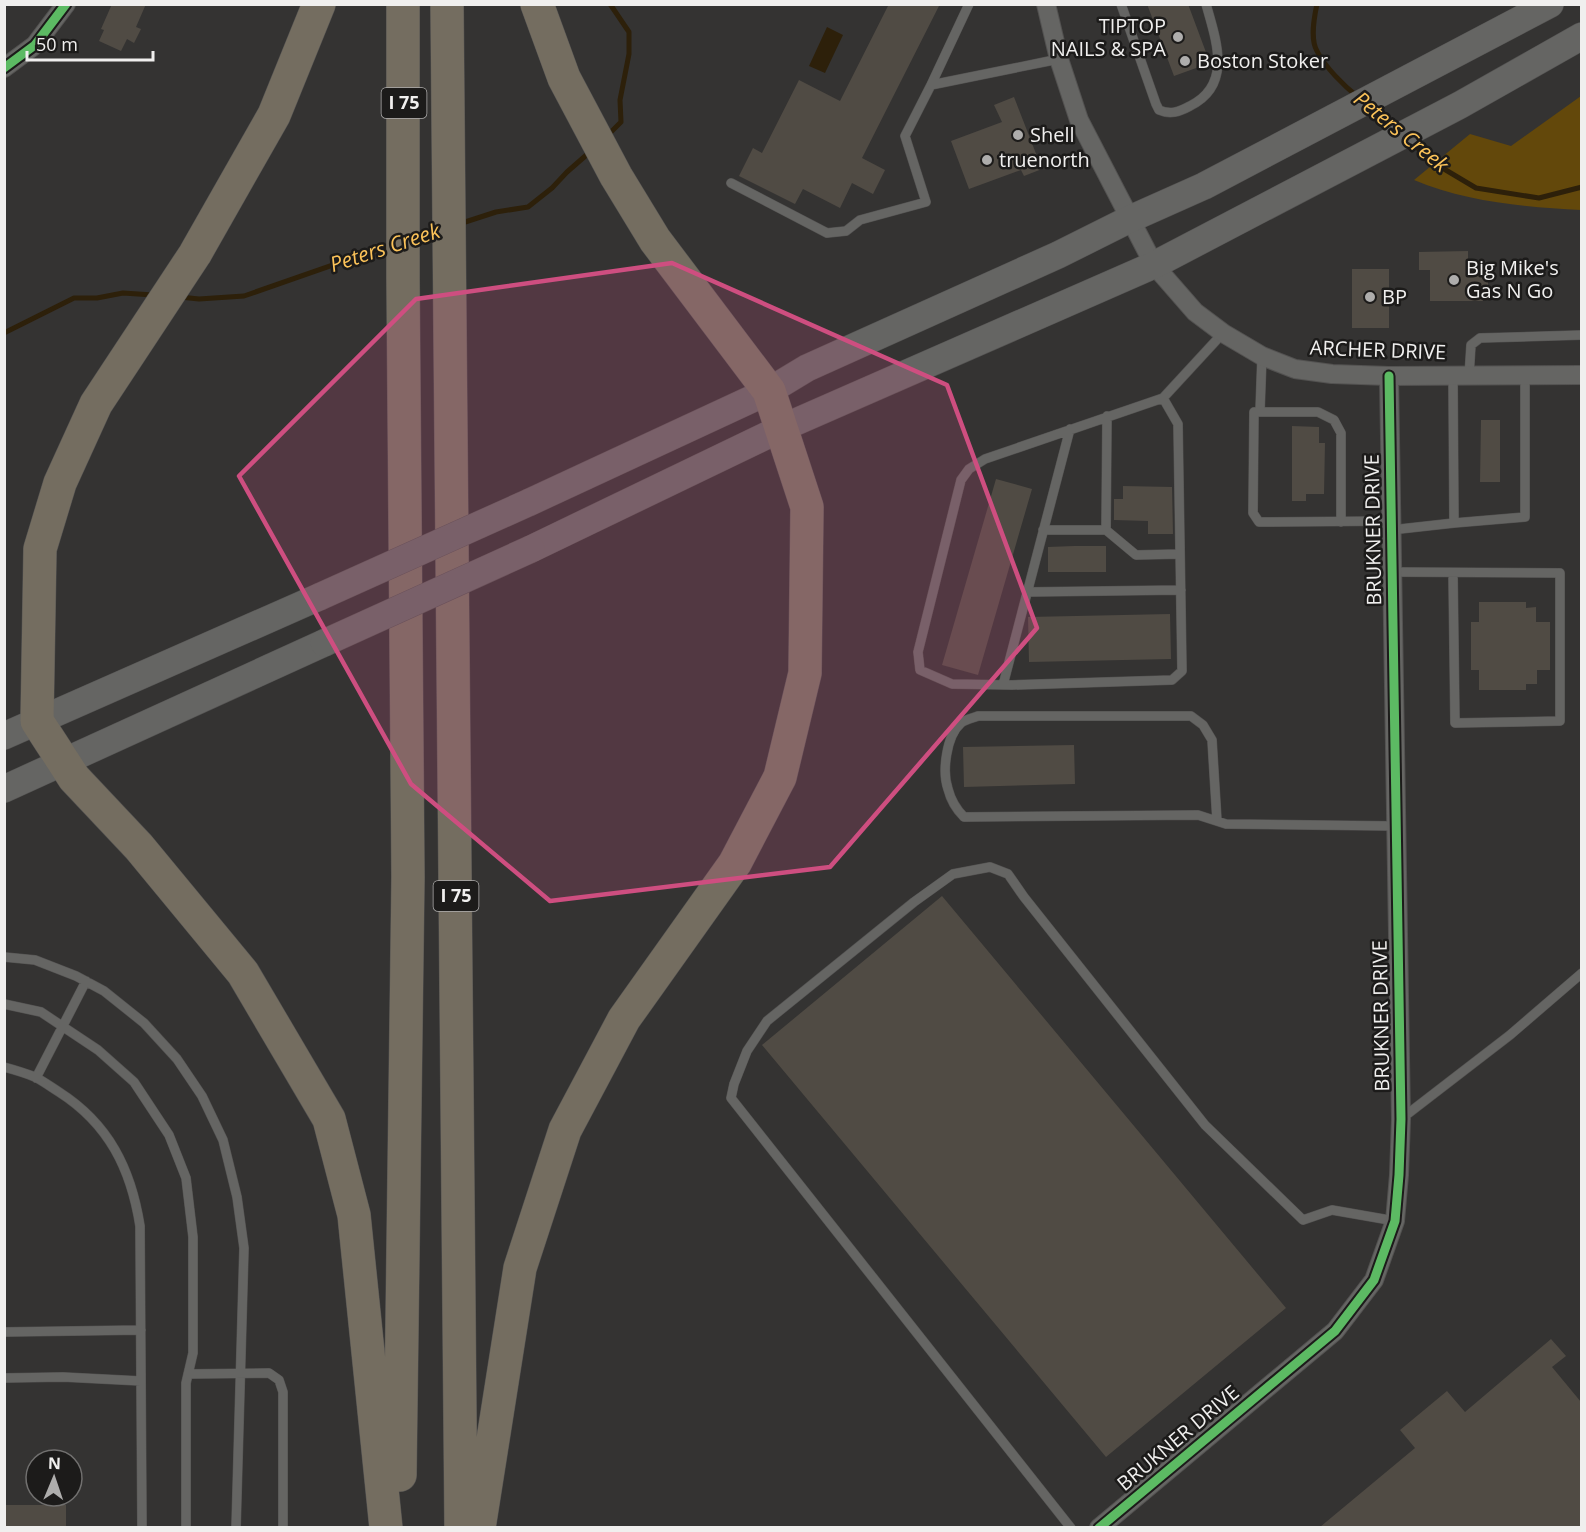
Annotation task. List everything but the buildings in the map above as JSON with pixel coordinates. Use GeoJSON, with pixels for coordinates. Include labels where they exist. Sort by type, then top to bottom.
{"type":"FeatureCollection","features":[{"type":"Feature","properties":{"kind":"highway"},"geometry":{"type":"LineString","coordinates":[[319,4],[274,115],[195,254],[96,404],[60,483],[40,549],[37,722],[74,778],[139,848],[243,974],[329,1119],[354,1215],[386,1527]]}},
{"type":"Feature","properties":{"kind":"highway","name":"I 75"},"geometry":{"type":"LineString","coordinates":[[400,1527],[408,877],[403,278],[404,4]]}},
{"type":"Feature","properties":{"kind":"highway","name":"I 75"},"geometry":{"type":"LineString","coordinates":[[447,4],[461,1527]]}},
{"type":"Feature","properties":{"kind":"highway"},"geometry":{"type":"LineString","coordinates":[[479,1527],[520,1268],[565,1130],[624,1019],[735,863],[780,777],[805,673],[807,507],[769,391],[655,240],[616,176],[564,78],[537,4]]}},
{"type":"Feature","properties":{"kind":"main road"},"geometry":{"type":"LineString","coordinates":[[4,736],[530,502],[769,391],[807,368],[1058,255],[1204,186],[1550,4]]}},
{"type":"Feature","properties":{"kind":"main road"},"geometry":{"type":"LineString","coordinates":[[4,789],[531,549],[782,428],[1154,265],[1460,105],[1581,36]]}},
{"type":"Feature","properties":{"kind":"street"},"geometry":{"type":"LineString","coordinates":[[4,68],[35,45],[66,4]]}},
{"type":"Feature","properties":{"kind":"street","name":"ARCHER DRIVE"},"geometry":{"type":"LineString","coordinates":[[1046,4],[1059,59],[1080,120],[1154,265],[1195,312],[1223,333],[1262,356],[1295,369],[1332,374],[1581,375]]}},
{"type":"Feature","properties":{"kind":"street","name":"BRUKNER DRIVE"},"geometry":{"type":"LineString","coordinates":[[1100,1527],[1335,1331],[1374,1280],[1395,1221],[1401,1119],[1389,376]]}},
{"type":"Feature","properties":{"kind":"lane"},"geometry":{"type":"LineString","coordinates":[[731,183],[827,233],[846,231],[860,220],[926,202],[904,136],[969,4]]}},
{"type":"Feature","properties":{"kind":"lane"},"geometry":{"type":"LineString","coordinates":[[1121,4],[1159,110],[1167,113],[1174,113],[1202,100],[1209,92],[1215,78],[1219,63],[1218,45],[1206,4]]}},
{"type":"Feature","properties":{"kind":"lane"},"geometry":{"type":"LineString","coordinates":[[931,85],[1059,59]]}},
{"type":"Feature","properties":{"kind":"lane"},"geometry":{"type":"LineString","coordinates":[[1162,398],[1178,424],[1182,671],[1172,680],[1003,685],[952,684],[920,670],[918,652],[961,480],[969,469],[985,459],[1162,398],[1223,333]]}},
{"type":"Feature","properties":{"kind":"lane"},"geometry":{"type":"LineString","coordinates":[[1454,523],[1461,376],[1471,345],[1480,338],[1581,335]]}},
{"type":"Feature","properties":{"kind":"lane"},"geometry":{"type":"LineString","coordinates":[[1260,411],[1262,356]]}},
{"type":"Feature","properties":{"kind":"lane"},"geometry":{"type":"LineString","coordinates":[[1341,522],[1341,433],[1334,420],[1317,412],[1254,412],[1253,513],[1259,522],[1341,522],[1391,526],[1525,517],[1525,375]]}},
{"type":"Feature","properties":{"kind":"lane"},"geometry":{"type":"LineString","coordinates":[[1106,530],[1107,416]]}},
{"type":"Feature","properties":{"kind":"lane"},"geometry":{"type":"LineString","coordinates":[[1003,685],[1070,429]]}},
{"type":"Feature","properties":{"kind":"lane"},"geometry":{"type":"LineString","coordinates":[[1043,530],[1106,530],[1136,555],[1180,554]]}},
{"type":"Feature","properties":{"kind":"lane"},"geometry":{"type":"LineString","coordinates":[[1392,573],[1453,573],[1560,573],[1560,721],[1455,723],[1453,573]]}},
{"type":"Feature","properties":{"kind":"lane"},"geometry":{"type":"LineString","coordinates":[[1028,592],[1181,590]]}},
{"type":"Feature","properties":{"kind":"lane"},"geometry":{"type":"LineString","coordinates":[[1217,821],[1212,740],[1203,725],[1191,716],[978,716],[961,722],[952,735],[945,756],[947,787],[955,807],[964,818],[1198,815],[1226,824],[1395,825]]}},
{"type":"Feature","properties":{"kind":"lane"},"geometry":{"type":"LineString","coordinates":[[1071,1527],[731,1098],[747,1051],[767,1021],[914,902],[953,874],[990,867],[1008,874],[1205,1125],[1303,1220],[1332,1210],[1395,1221]]}},
{"type":"Feature","properties":{"kind":"lane"},"geometry":{"type":"LineString","coordinates":[[4,957],[35,960],[86,981],[104,991],[144,1023],[177,1059],[202,1096],[223,1140],[237,1197],[244,1248],[236,1527]]}},
{"type":"Feature","properties":{"kind":"lane"},"geometry":{"type":"LineString","coordinates":[[1401,1119],[1510,1035],[1581,973]]}},
{"type":"Feature","properties":{"kind":"lane"},"geometry":{"type":"LineString","coordinates":[[36,1078],[86,981]]}},
{"type":"Feature","properties":{"kind":"lane"},"geometry":{"type":"LineString","coordinates":[[4,1004],[41,1012],[98,1050],[134,1082],[169,1135],[186,1178],[193,1237],[193,1353],[186,1383],[186,1527]]}},
{"type":"Feature","properties":{"kind":"lane"},"geometry":{"type":"LineString","coordinates":[[4,1066],[36,1078],[79,1105],[113,1145],[136,1197],[140,1226],[142,1527]]}},
{"type":"Feature","properties":{"kind":"lane"},"geometry":{"type":"LineString","coordinates":[[4,1332],[141,1330]]}},
{"type":"Feature","properties":{"kind":"lane"},"geometry":{"type":"LineString","coordinates":[[188,1374],[269,1374],[279,1380],[283,1392],[283,1527]]}},
{"type":"Feature","properties":{"kind":"lane"},"geometry":{"type":"LineString","coordinates":[[4,1377],[141,1381]]}},
{"type":"Feature","properties":{"kind":"highlighted area"},"geometry":{"type":"Polygon","coordinates":[[[672,263],[947,385],[1037,628],[830,867],[550,901],[411,784],[239,476],[416,299],[672,263]]]}},
{"type":"Feature","properties":{"kind":"shaded area"},"geometry":{"type":"Polygon","coordinates":[[[827,27],[843,35],[825,73],[809,66],[827,27]]]}},
{"type":"Feature","properties":{"kind":"shaded area"},"geometry":{"type":"Polygon","coordinates":[[[1581,96],[1581,210],[1496,202],[1454,194],[1414,180],[1470,134],[1511,146],[1581,96]]]}},
{"type":"Feature","properties":{"kind":"waterway","name":"Peters Creek"},"geometry":{"type":"LineString","coordinates":[[607,136],[621,122],[620,100],[629,54],[629,32],[610,4]]}},
{"type":"Feature","properties":{"kind":"waterway","name":"Peters Creek"},"geometry":{"type":"LineString","coordinates":[[1317,4],[1313,35],[1317,51],[1335,76],[1358,97]]}},
{"type":"Feature","properties":{"kind":"waterway","name":"Peters Creek"},"geometry":{"type":"LineString","coordinates":[[1369,107],[1396,130]]}},
{"type":"Feature","properties":{"kind":"waterway","name":"Peters Creek"},"geometry":{"type":"LineString","coordinates":[[1408,140],[1439,166],[1476,188],[1539,198],[1582,187]]}},
{"type":"Feature","properties":{"kind":"waterway","name":"Peters Creek"},"geometry":{"type":"LineString","coordinates":[[459,224],[496,212],[528,207],[591,151]]}},
{"type":"Feature","properties":{"kind":"waterway","name":"Peters Creek"},"geometry":{"type":"LineString","coordinates":[[413,238],[439,230]]}},
{"type":"Feature","properties":{"kind":"waterway","name":"Peters Creek"},"geometry":{"type":"LineString","coordinates":[[180,297],[199,299],[244,296],[393,244]]}},
{"type":"Feature","properties":{"kind":"waterway","name":"Peters Creek"},"geometry":{"type":"LineString","coordinates":[[4,333],[74,298],[97,298],[123,293],[153,295]]}},
{"type":"Feature","properties":{"kind":"cycle path"},"geometry":{"type":"LineString","coordinates":[[4,68],[35,45],[66,4]]}},
{"type":"Feature","properties":{"kind":"cycle path"},"geometry":{"type":"LineString","coordinates":[[1099,1528],[1335,1331],[1374,1280],[1395,1221],[1401,1119],[1389,376]]}},
{"type":"Feature","properties":{"kind":"place","name":"TIPTOP NAILS & SPA"},"geometry":{"type":"Point","coordinates":[1178,37]}},
{"type":"Feature","properties":{"kind":"place","name":"Boston Stoker"},"geometry":{"type":"Point","coordinates":[1185,61]}},
{"type":"Feature","properties":{"kind":"place","name":"Shell"},"geometry":{"type":"Point","coordinates":[1018,135]}},
{"type":"Feature","properties":{"kind":"place","name":"truenorth"},"geometry":{"type":"Point","coordinates":[987,160]}},
{"type":"Feature","properties":{"kind":"place","name":"Big Mike's Gas N Go"},"geometry":{"type":"Point","coordinates":[1454,280]}},
{"type":"Feature","properties":{"kind":"place","name":"BP"},"geometry":{"type":"Point","coordinates":[1370,297]}}]}
